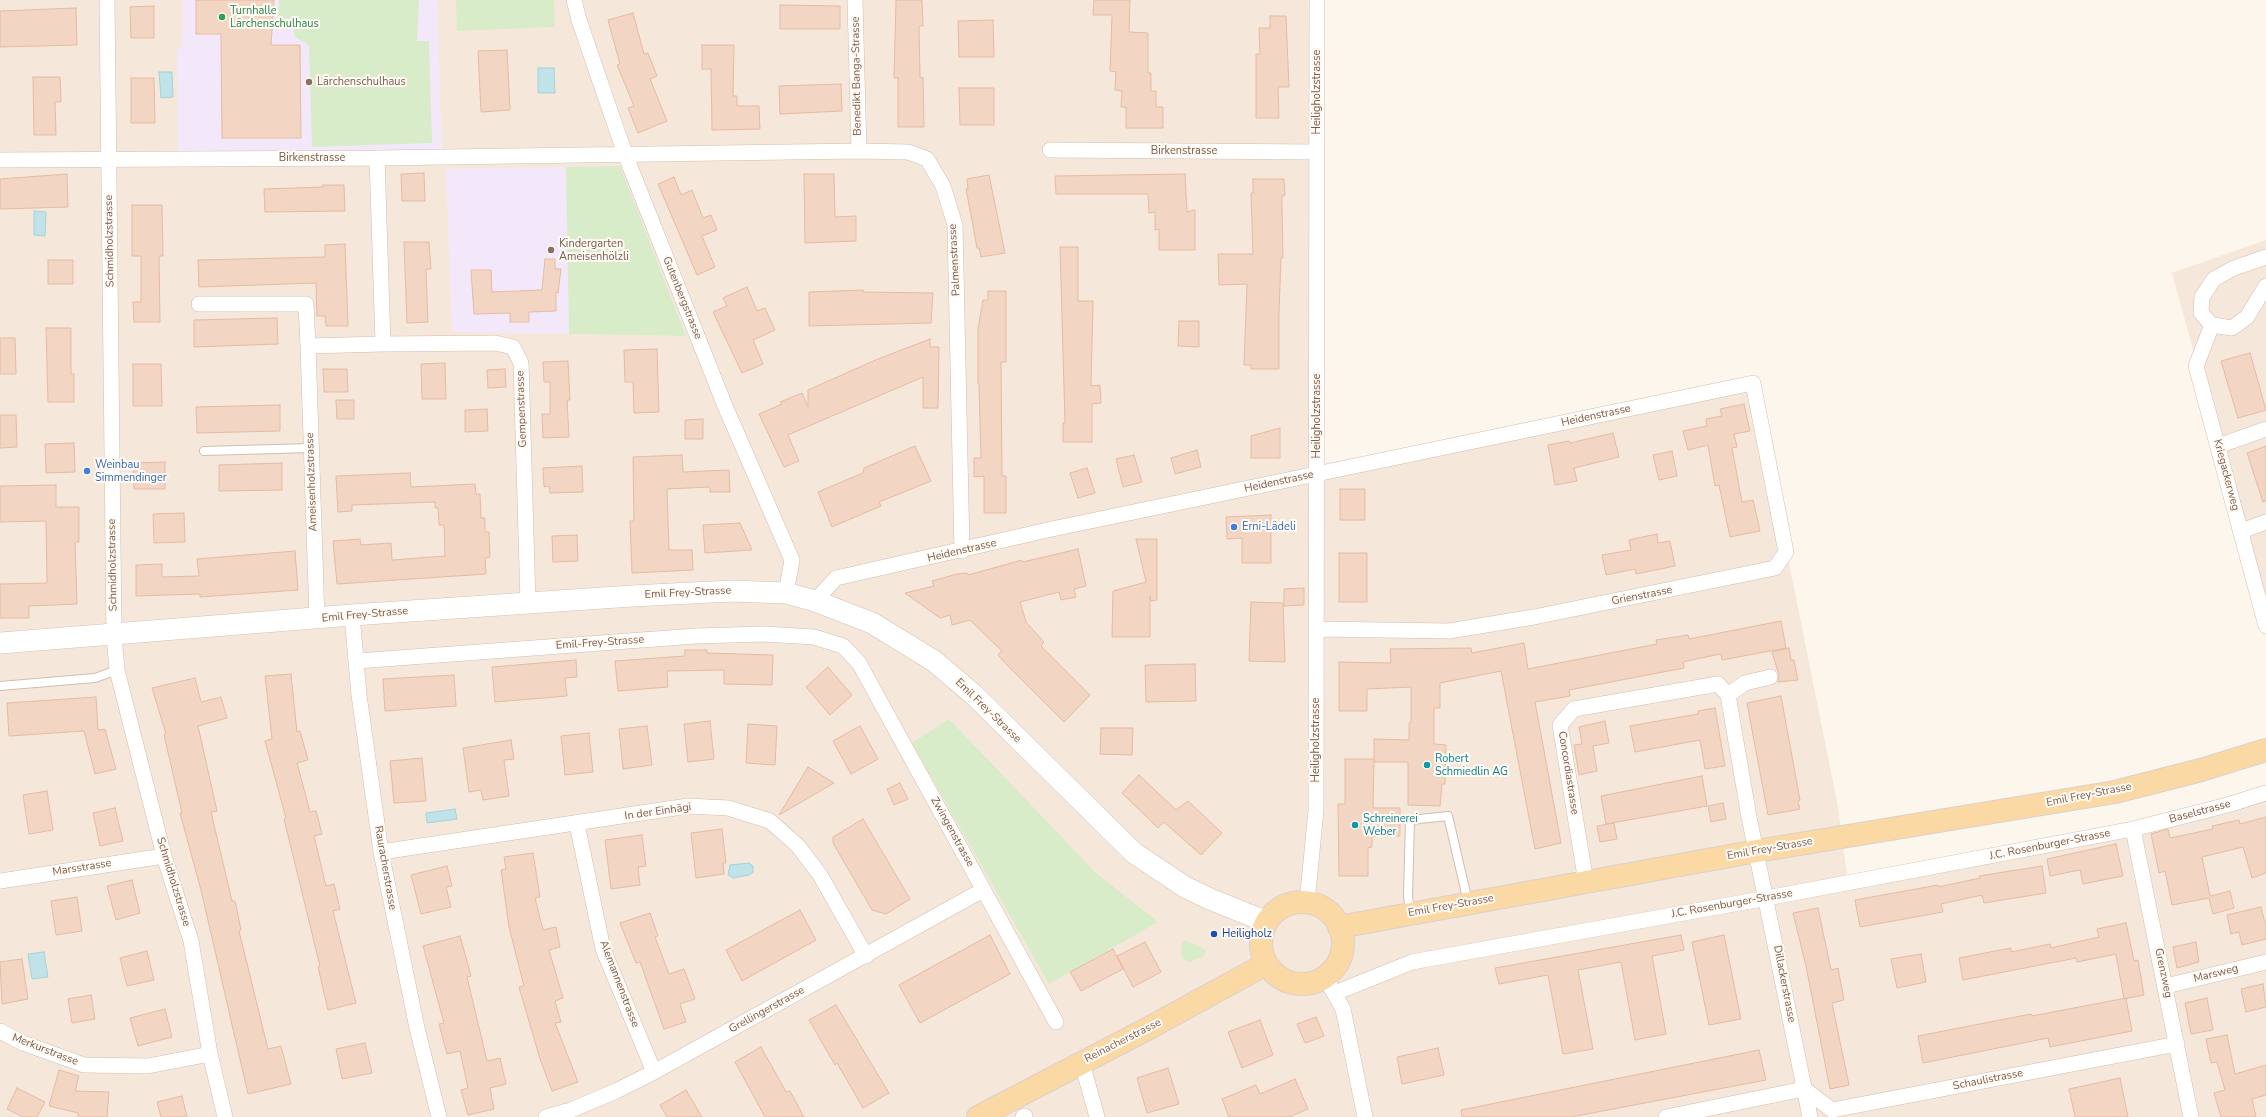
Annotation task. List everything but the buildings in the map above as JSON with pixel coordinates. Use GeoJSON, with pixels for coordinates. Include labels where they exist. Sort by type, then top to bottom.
{"type":"FeatureCollection","features":[{"type":"Feature","properties":{"kind":"main road","name":"Emil Frey-Strasse"},"geometry":{"type":"LineString","coordinates":[[1339,927],[1757,851],[2115,792],[2201,770],[2266,750]]}},
{"type":"Feature","properties":{"kind":"main road"},"geometry":{"type":"LineString","coordinates":[[1294,903],[1307,903],[1318,906],[1328,912],[1339,927],[1342,937],[1342,952],[1330,985],[1293,983],[1280,978],[1266,964],[1261,944],[1262,933],[1267,922],[1281,908],[1294,903]]}},
{"type":"Feature","properties":{"kind":"main road","name":"Reinacherstrasse"},"geometry":{"type":"LineString","coordinates":[[978,1117],[1266,964]]}},
{"type":"Feature","properties":{"kind":"street","name":"Schmidholzstrasse"},"geometry":{"type":"LineString","coordinates":[[107,0],[114,634],[117,670],[164,856],[191,941],[210,1054],[225,1117]]}},
{"type":"Feature","properties":{"kind":"street","name":"Gutenbergstrasse"},"geometry":{"type":"LineString","coordinates":[[574,0],[579,20],[625,154],[725,406],[792,560],[786,593]]}},
{"type":"Feature","properties":{"kind":"street","name":"Benedikt Banga-Strasse"},"geometry":{"type":"LineString","coordinates":[[855,0],[859,151]]}},
{"type":"Feature","properties":{"kind":"street","name":"Heiligholzstrasse"},"geometry":{"type":"LineString","coordinates":[[1307,903],[1316,810],[1317,0]]}},
{"type":"Feature","properties":{"kind":"street","name":"Birkenstrasse"},"geometry":{"type":"LineString","coordinates":[[1050,150],[1317,152]]}},
{"type":"Feature","properties":{"kind":"street","name":"Palmenstrasse"},"geometry":{"type":"LineString","coordinates":[[625,154],[859,151],[908,152],[927,159],[943,186],[955,226],[962,551]]}},
{"type":"Feature","properties":{"kind":"street","name":"Birkenstrasse"},"geometry":{"type":"LineString","coordinates":[[0,160],[109,158],[377,158],[625,154]]}},
{"type":"Feature","properties":{"kind":"street"},"geometry":{"type":"LineString","coordinates":[[308,346],[383,344],[377,158]]}},
{"type":"Feature","properties":{"kind":"street"},"geometry":{"type":"LineString","coordinates":[[2266,257],[2234,268],[2214,279],[2202,297],[2201,313],[2212,325],[2232,328],[2247,317],[2266,286]]}},
{"type":"Feature","properties":{"kind":"street","name":"Ameisenholzstrasse"},"geometry":{"type":"LineString","coordinates":[[198,304],[306,304],[316,619]]}},
{"type":"Feature","properties":{"kind":"street","name":"Kriegackerweg"},"geometry":{"type":"LineString","coordinates":[[2212,325],[2196,366],[2265,621]]}},
{"type":"Feature","properties":{"kind":"street","name":"Gempenstrasse"},"geometry":{"type":"LineString","coordinates":[[383,344],[495,343],[513,347],[521,363],[528,603]]}},
{"type":"Feature","properties":{"kind":"street","name":"Heidenstrasse"},"geometry":{"type":"LineString","coordinates":[[815,601],[836,578],[962,551],[1052,529],[1753,383]]}},
{"type":"Feature","properties":{"kind":"street","name":"Grienstrasse"},"geometry":{"type":"LineString","coordinates":[[1316,629],[1449,631],[1534,618],[1776,568],[1786,552],[1753,383]]}},
{"type":"Feature","properties":{"kind":"street"},"geometry":{"type":"LineString","coordinates":[[2218,446],[2266,429]]}},
{"type":"Feature","properties":{"kind":"street"},"geometry":{"type":"LineString","coordinates":[[2241,531],[2266,522]]}},
{"type":"Feature","properties":{"kind":"street","name":"Emil Frey-Strasse"},"geometry":{"type":"LineString","coordinates":[[0,643],[352,615],[528,603],[732,591],[786,593],[815,601],[872,623],[934,661],[974,695],[1134,853],[1158,870],[1210,900],[1267,922]]}},
{"type":"Feature","properties":{"kind":"street","name":"Rauracherstrasse"},"geometry":{"type":"LineString","coordinates":[[352,615],[359,695],[381,852],[418,1028],[439,1117]]}},
{"type":"Feature","properties":{"kind":"street","name":"Emil-Frey-Strasse"},"geometry":{"type":"LineString","coordinates":[[357,661],[711,636],[764,634],[814,638],[843,646]]}},
{"type":"Feature","properties":{"kind":"street","name":"Zwingenstrasse"},"geometry":{"type":"LineString","coordinates":[[843,646],[859,663],[1056,1022]]}},
{"type":"Feature","properties":{"kind":"street"},"geometry":{"type":"LineString","coordinates":[[1757,851],[1749,817],[1728,695],[1746,683],[1770,677]]}},
{"type":"Feature","properties":{"kind":"street","name":"Concordiastrasse"},"geometry":{"type":"LineString","coordinates":[[1586,882],[1560,725],[1574,709],[1589,706],[1718,684],[1728,695]]}},
{"type":"Feature","properties":{"kind":"street","name":"Baselstrasse"},"geometry":{"type":"LineString","coordinates":[[2133,829],[2231,804],[2266,793]]}},
{"type":"Feature","properties":{"kind":"street","name":"In der Einhägi"},"geometry":{"type":"LineString","coordinates":[[381,852],[577,824],[688,806],[728,808],[770,821],[798,846],[820,876],[866,956]]}},
{"type":"Feature","properties":{"kind":"street","name":"Alemannenstrasse"},"geometry":{"type":"LineString","coordinates":[[577,824],[603,949],[654,1072]]}},
{"type":"Feature","properties":{"kind":"street","name":"J.C. Rosenburger-Strasse"},"geometry":{"type":"LineString","coordinates":[[1330,985],[1412,962],[1767,898],[2133,829]]}},
{"type":"Feature","properties":{"kind":"street","name":"Grenzweg"},"geometry":{"type":"LineString","coordinates":[[2133,829],[2178,1044],[2191,1117]]}},
{"type":"Feature","properties":{"kind":"street","name":"Dillackerstrasse"},"geometry":{"type":"LineString","coordinates":[[1757,851],[1810,1117]]}},
{"type":"Feature","properties":{"kind":"street","name":"Marsstrasse"},"geometry":{"type":"LineString","coordinates":[[0,881],[164,856]]}},
{"type":"Feature","properties":{"kind":"street","name":"Grellingerstrasse"},"geometry":{"type":"LineString","coordinates":[[546,1117],[571,1110],[616,1091],[654,1072],[983,890]]}},
{"type":"Feature","properties":{"kind":"street","name":"Marsweg"},"geometry":{"type":"LineString","coordinates":[[2166,986],[2266,962]]}},
{"type":"Feature","properties":{"kind":"street"},"geometry":{"type":"LineString","coordinates":[[1330,985],[1343,1009],[1365,1117]]}},
{"type":"Feature","properties":{"kind":"street","name":"Merkurstrasse"},"geometry":{"type":"LineString","coordinates":[[0,1031],[23,1043],[84,1065],[148,1066],[210,1054]]}},
{"type":"Feature","properties":{"kind":"street","name":"Schaulistrasse"},"geometry":{"type":"LineString","coordinates":[[1804,1089],[1832,1110],[2178,1044]]}},
{"type":"Feature","properties":{"kind":"street"},"geometry":{"type":"LineString","coordinates":[[1082,1062],[1097,1117]]}},
{"type":"Feature","properties":{"kind":"street"},"geometry":{"type":"LineString","coordinates":[[1666,1117],[1804,1089]]}},
{"type":"Feature","properties":{"kind":"lane"},"geometry":{"type":"LineString","coordinates":[[204,451],[311,448]]}},
{"type":"Feature","properties":{"kind":"lane"},"geometry":{"type":"LineString","coordinates":[[0,686],[95,678],[117,670]]}},
{"type":"Feature","properties":{"kind":"lane"},"geometry":{"type":"LineString","coordinates":[[1410,913],[1408,896],[1410,820],[1448,816],[1468,903]]}},
{"type":"Feature","properties":{"kind":"shaded area"},"geometry":{"type":"Polygon","coordinates":[[[0,0],[1321,0],[1317,475],[1753,383],[1838,807],[1848,883],[2133,827],[2266,786],[2266,1117],[0,1117],[0,0]]]}},
{"type":"Feature","properties":{"kind":"shaded area","name":"Lärchenschulhaus"},"geometry":{"type":"Polygon","coordinates":[[[183,0],[437,0],[442,152],[178,152],[177,51],[182,44],[183,0]]]}},
{"type":"Feature","properties":{"kind":"shaded area","name":"Kindergarten Ameisenhölzli"},"geometry":{"type":"Polygon","coordinates":[[[620,166],[686,336],[452,332],[446,169],[620,166]]]}},
{"type":"Feature","properties":{"kind":"shaded area"},"geometry":{"type":"Polygon","coordinates":[[[2266,240],[2266,615],[2172,273],[2266,240]]]}},
{"type":"Feature","properties":{"kind":"green space"},"geometry":{"type":"Polygon","coordinates":[[[279,0],[419,0],[417,41],[429,41],[432,143],[312,147],[309,45],[295,37],[294,28],[278,21],[279,0]]]}},
{"type":"Feature","properties":{"kind":"green space"},"geometry":{"type":"Polygon","coordinates":[[[456,0],[554,0],[555,27],[457,31],[456,0]]]}},
{"type":"Feature","properties":{"kind":"green space"},"geometry":{"type":"Polygon","coordinates":[[[620,166],[686,336],[569,334],[566,167],[620,166]]]}},
{"type":"Feature","properties":{"kind":"green space"},"geometry":{"type":"Polygon","coordinates":[[[949,719],[1096,873],[1158,922],[1049,984],[912,743],[949,719]]]}},
{"type":"Feature","properties":{"kind":"green space"},"geometry":{"type":"Polygon","coordinates":[[[1185,940],[1206,950],[1204,956],[1189,962],[1182,958],[1181,947],[1182,942],[1185,940]]]}},
{"type":"Feature","properties":{"kind":"water"},"geometry":{"type":"Polygon","coordinates":[[[538,68],[554,68],[555,93],[538,93],[538,68]]]}},
{"type":"Feature","properties":{"kind":"water"},"geometry":{"type":"Polygon","coordinates":[[[159,72],[172,72],[173,97],[161,98],[159,72]]]}},
{"type":"Feature","properties":{"kind":"water"},"geometry":{"type":"Polygon","coordinates":[[[34,211],[46,212],[45,236],[34,235],[34,211]]]}},
{"type":"Feature","properties":{"kind":"water"},"geometry":{"type":"Polygon","coordinates":[[[455,809],[457,819],[427,823],[426,813],[455,809]]]}},
{"type":"Feature","properties":{"kind":"water"},"geometry":{"type":"Polygon","coordinates":[[[749,863],[753,866],[753,872],[749,875],[733,878],[728,875],[730,865],[749,863]]]}},
{"type":"Feature","properties":{"kind":"water"},"geometry":{"type":"Polygon","coordinates":[[[44,952],[48,977],[32,979],[28,954],[44,952]]]}},
{"type":"Feature","properties":{"kind":"place","name":"Turnhalle Lärchenschulhaus"},"geometry":{"type":"Point","coordinates":[222,17]}},
{"type":"Feature","properties":{"kind":"place","name":"Lärchenschulhaus"},"geometry":{"type":"Point","coordinates":[309,82]}},
{"type":"Feature","properties":{"kind":"place","name":"Kindergarten Ameisenhölzli"},"geometry":{"type":"Point","coordinates":[551,250]}},
{"type":"Feature","properties":{"kind":"place","name":"Weinbau Simmendinger"},"geometry":{"type":"Point","coordinates":[87,471]}},
{"type":"Feature","properties":{"kind":"place","name":"Erni-Lädeli"},"geometry":{"type":"Point","coordinates":[1234,527]}},
{"type":"Feature","properties":{"kind":"place","name":"Robert Schmiedlin AG"},"geometry":{"type":"Point","coordinates":[1427,765]}},
{"type":"Feature","properties":{"kind":"place","name":"Schreinerei Weber"},"geometry":{"type":"Point","coordinates":[1355,825]}},
{"type":"Feature","properties":{"kind":"place","name":"Heiligholz"},"geometry":{"type":"Point","coordinates":[1214,934]}}]}
